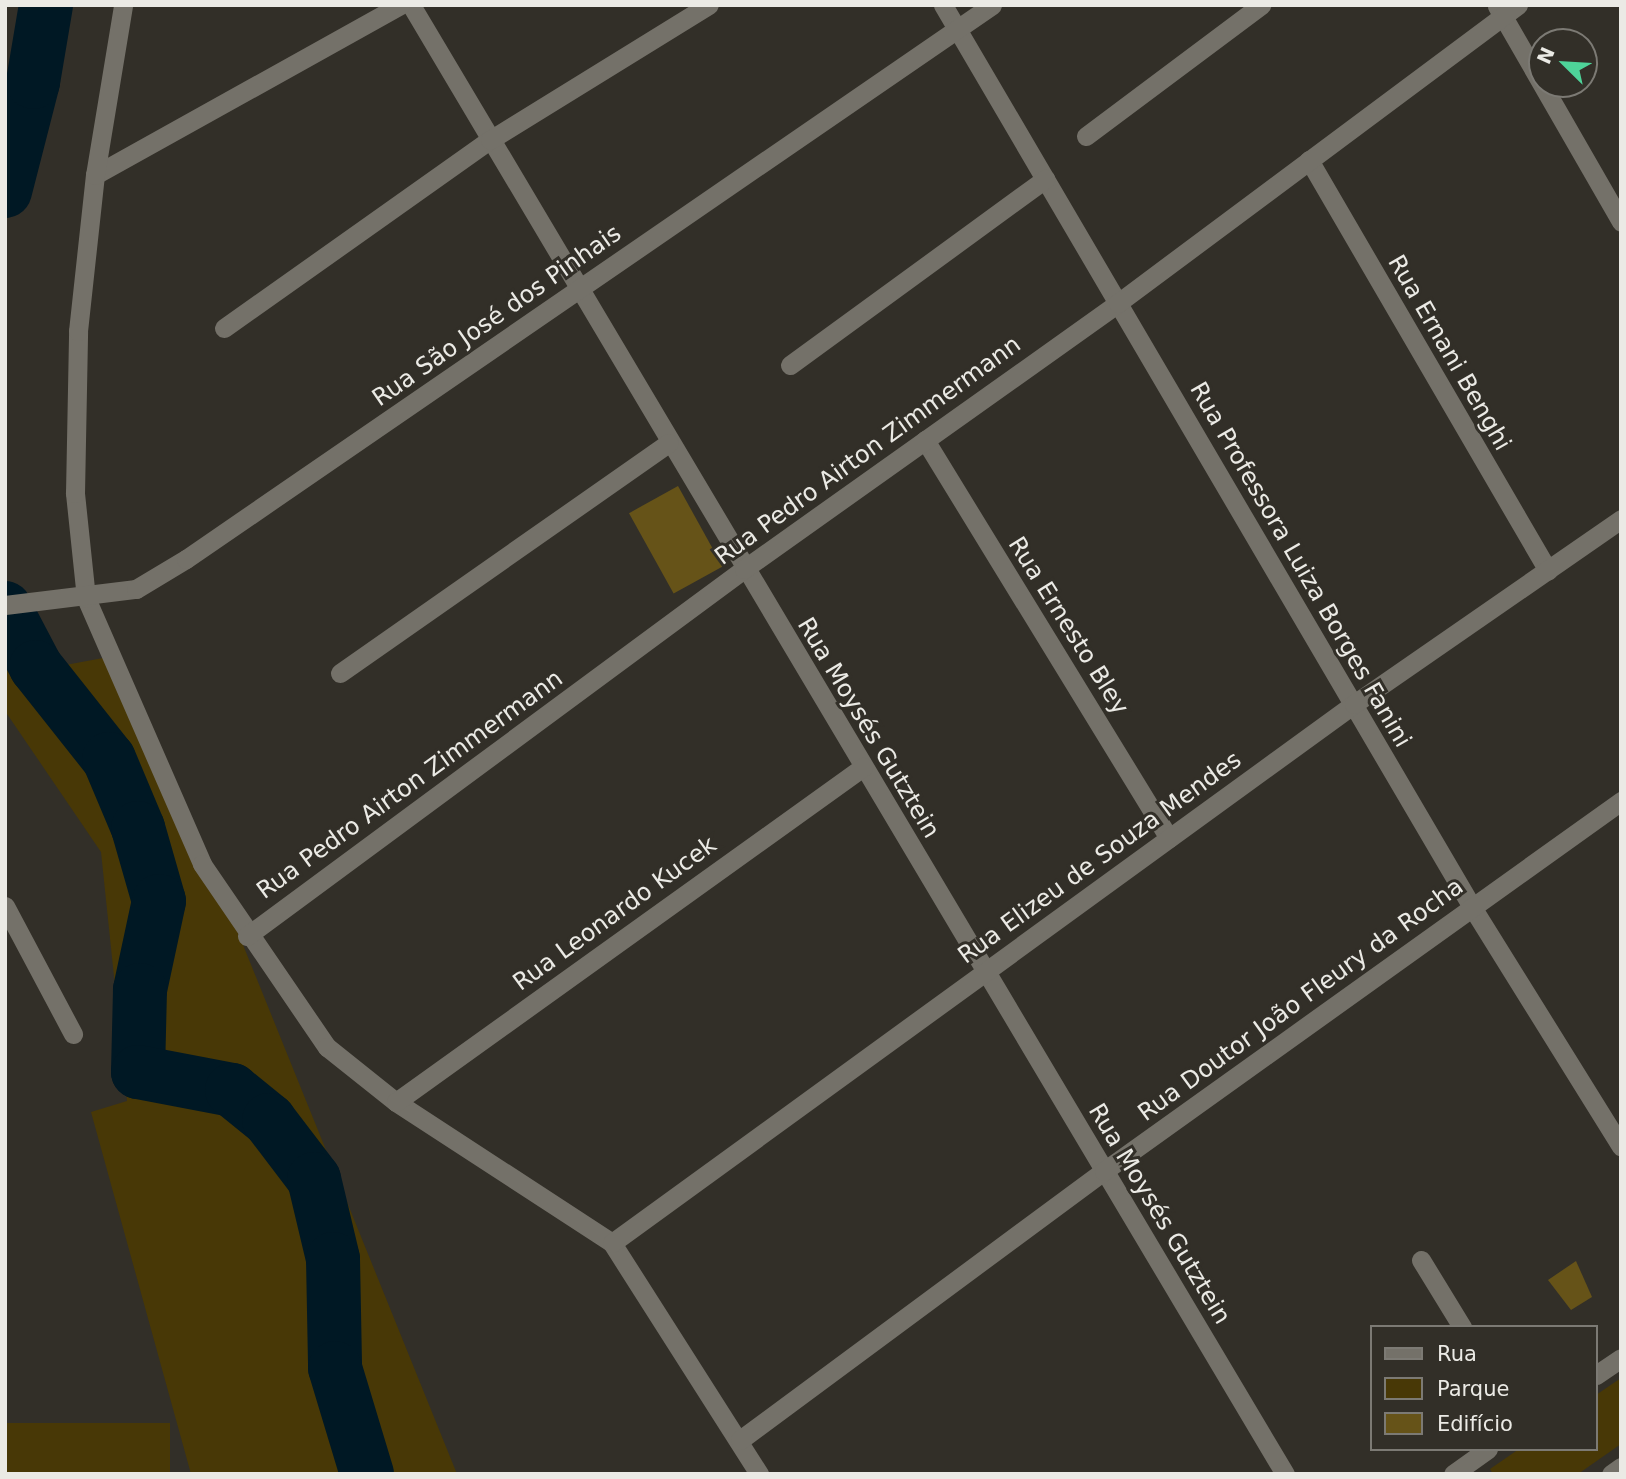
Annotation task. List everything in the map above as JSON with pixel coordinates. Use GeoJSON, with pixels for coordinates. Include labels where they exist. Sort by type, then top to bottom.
{"type":"FeatureCollection","features":[{"type":"Feature","properties":{"kind":"street"},"geometry":{"type":"LineString","coordinates":[[123,5],[95,175],[78,331],[75,480],[86,598],[202,864],[247,936],[327,1047],[396,1102],[612,1243],[740,1440],[759,1474]]}},
{"type":"Feature","properties":{"kind":"street"},"geometry":{"type":"LineString","coordinates":[[95,175],[400,5]]}},
{"type":"Feature","properties":{"kind":"street","name":"Rua Moysés Gutztein"},"geometry":{"type":"LineString","coordinates":[[411,5],[577,290],[1285,1474]]}},
{"type":"Feature","properties":{"kind":"street"},"geometry":{"type":"LineString","coordinates":[[224,328],[490,140],[709,5]]}},
{"type":"Feature","properties":{"kind":"street","name":"Rua Professora Luiza Borges Fanini"},"geometry":{"type":"LineString","coordinates":[[943,5],[1472,907],[1621,1146]]}},
{"type":"Feature","properties":{"kind":"street","name":"Rua São José dos Pinhais"},"geometry":{"type":"LineString","coordinates":[[5,605],[86,598],[136,589],[186,559],[992,5]]}},
{"type":"Feature","properties":{"kind":"street"},"geometry":{"type":"LineString","coordinates":[[1086,136],[1261,5]]}},
{"type":"Feature","properties":{"kind":"street"},"geometry":{"type":"LineString","coordinates":[[1506,9],[1621,222]]}},
{"type":"Feature","properties":{"kind":"street","name":"Rua Pedro Airton Zimmermann"},"geometry":{"type":"LineString","coordinates":[[247,936],[744,569],[1118,303],[1506,9]]}},
{"type":"Feature","properties":{"kind":"street","name":"Rua Ernani Benghi"},"geometry":{"type":"LineString","coordinates":[[1309,160],[1548,570]]}},
{"type":"Feature","properties":{"kind":"street"},"geometry":{"type":"LineString","coordinates":[[790,365],[1045,178]]}},
{"type":"Feature","properties":{"kind":"street","name":"Rua Ernesto Bley"},"geometry":{"type":"LineString","coordinates":[[925,440],[1169,838]]}},
{"type":"Feature","properties":{"kind":"street"},"geometry":{"type":"LineString","coordinates":[[340,673],[669,443]]}},
{"type":"Feature","properties":{"kind":"street","name":"Rua Elizeu de Souza Mendes"},"geometry":{"type":"LineString","coordinates":[[612,1243],[1354,704],[1621,519]]}},
{"type":"Feature","properties":{"kind":"street","name":"Rua Leonardo Kucek"},"geometry":{"type":"LineString","coordinates":[[396,1102],[863,766]]}},
{"type":"Feature","properties":{"kind":"street","name":"Rua Doutor João Fleury da Rocha"},"geometry":{"type":"LineString","coordinates":[[740,1440],[1104,1171],[1621,801]]}},
{"type":"Feature","properties":{"kind":"street"},"geometry":{"type":"LineString","coordinates":[[5,906],[73,1034]]}},
{"type":"Feature","properties":{"kind":"street"},"geometry":{"type":"LineString","coordinates":[[1421,1261],[1461,1325]]}},
{"type":"Feature","properties":{"kind":"street"},"geometry":{"type":"LineString","coordinates":[[1598,1374],[1621,1358]]}},
{"type":"Feature","properties":{"kind":"street"},"geometry":{"type":"LineString","coordinates":[[1453,1474],[1485,1451]]}},
{"type":"Feature","properties":{"kind":"street"},"geometry":{"type":"LineString","coordinates":[[1611,1474],[1621,1467]]}},
{"type":"Feature","properties":{"kind":"green space"},"geometry":{"type":"Polygon","coordinates":[[[5,627],[28,672],[103,658],[197,831],[457,1474],[191,1474],[91,1112],[127,1101],[101,852],[5,711],[5,627]]]}},
{"type":"Feature","properties":{"kind":"green space"},"geometry":{"type":"Polygon","coordinates":[[[1621,1378],[1621,1444],[1578,1474],[1493,1474],[1490,1469],[1516,1451],[1598,1451],[1598,1394],[1621,1378]]]}},
{"type":"Feature","properties":{"kind":"green space"},"geometry":{"type":"Polygon","coordinates":[[[5,1423],[170,1423],[170,1474],[5,1474],[5,1423]]]}},
{"type":"Feature","properties":{"kind":"building"},"geometry":{"type":"Polygon","coordinates":[[[678,486],[723,566],[674,594],[629,513],[678,486]]]}},
{"type":"Feature","properties":{"kind":"building"},"geometry":{"type":"Polygon","coordinates":[[[1576,1261],[1592,1297],[1571,1310],[1548,1280],[1576,1261]]]}},
{"type":"Feature","properties":{"kind":"waterway"},"geometry":{"type":"LineString","coordinates":[[5,191],[33,82],[46,5]]}},
{"type":"Feature","properties":{"kind":"waterway"},"geometry":{"type":"LineString","coordinates":[[5,608],[36,667],[109,759],[138,828],[159,901],[140,990],[138,1072],[232,1090],[269,1120],[314,1179],[333,1259],[335,1368],[367,1474]]}}]}
